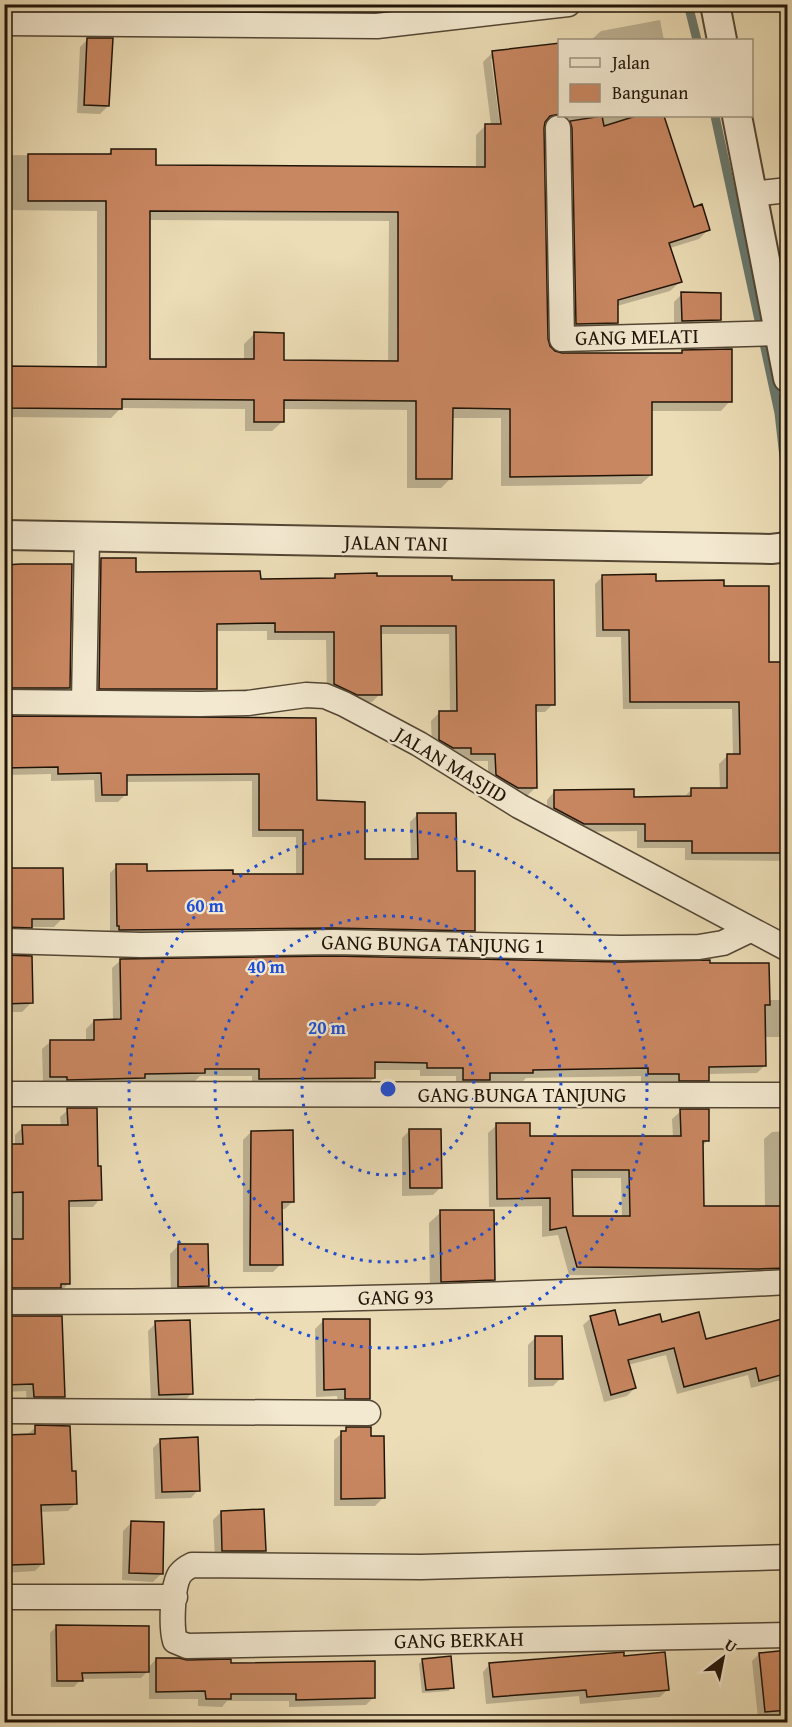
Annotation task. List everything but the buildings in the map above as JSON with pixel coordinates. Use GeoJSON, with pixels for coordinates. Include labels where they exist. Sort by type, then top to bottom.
{"type":"FeatureCollection","features":[{"type":"Feature","properties":{"kind":"street"},"geometry":{"type":"LineString","coordinates":[[4,23],[377,26],[568,4]]}},
{"type":"Feature","properties":{"kind":"street"},"geometry":{"type":"LineString","coordinates":[[715,4],[722,39]]}},
{"type":"Feature","properties":{"kind":"street"},"geometry":{"type":"LineString","coordinates":[[737,117],[788,378]]}},
{"type":"Feature","properties":{"kind":"street","name":"GANG MELATI"},"geometry":{"type":"LineString","coordinates":[[558,128],[562,339],[779,333]]}},
{"type":"Feature","properties":{"kind":"street"},"geometry":{"type":"LineString","coordinates":[[752,194],[788,190]]}},
{"type":"Feature","properties":{"kind":"street","name":"JALAN TANI"},"geometry":{"type":"LineString","coordinates":[[4,535],[779,548]]}},
{"type":"Feature","properties":{"kind":"street"},"geometry":{"type":"LineString","coordinates":[[84,703],[87,537]]}},
{"type":"Feature","properties":{"kind":"street","name":"JALAN MASJID"},"geometry":{"type":"LineString","coordinates":[[4,702],[210,704],[248,703],[306,695],[325,696],[418,744],[519,806],[788,949]]}},
{"type":"Feature","properties":{"kind":"street","name":"GANG BUNGA TANJUNG 1"},"geometry":{"type":"LineString","coordinates":[[4,941],[141,945],[334,942],[621,948],[699,947],[723,943],[750,930]]}},
{"type":"Feature","properties":{"kind":"street","name":"GANG BUNGA TANJUNG"},"geometry":{"type":"LineString","coordinates":[[4,1094],[788,1095]]}},
{"type":"Feature","properties":{"kind":"street","name":"GANG 93"},"geometry":{"type":"LineString","coordinates":[[4,1302],[461,1296],[614,1292],[788,1282]]}},
{"type":"Feature","properties":{"kind":"street"},"geometry":{"type":"LineString","coordinates":[[4,1411],[368,1413]]}},
{"type":"Feature","properties":{"kind":"street","name":"GANG BERKAH"},"geometry":{"type":"LineString","coordinates":[[788,1557],[421,1568],[192,1565],[180,1574],[172,1630],[175,1641],[186,1646],[788,1635]]}},
{"type":"Feature","properties":{"kind":"street"},"geometry":{"type":"LineString","coordinates":[[4,1598],[175,1597]]}},
{"type":"Feature","properties":{"kind":"waterway"},"geometry":{"type":"LineString","coordinates":[[688,4],[697,39]]}},
{"type":"Feature","properties":{"kind":"waterway"},"geometry":{"type":"LineString","coordinates":[[715,117],[779,413],[788,492]]}}]}
